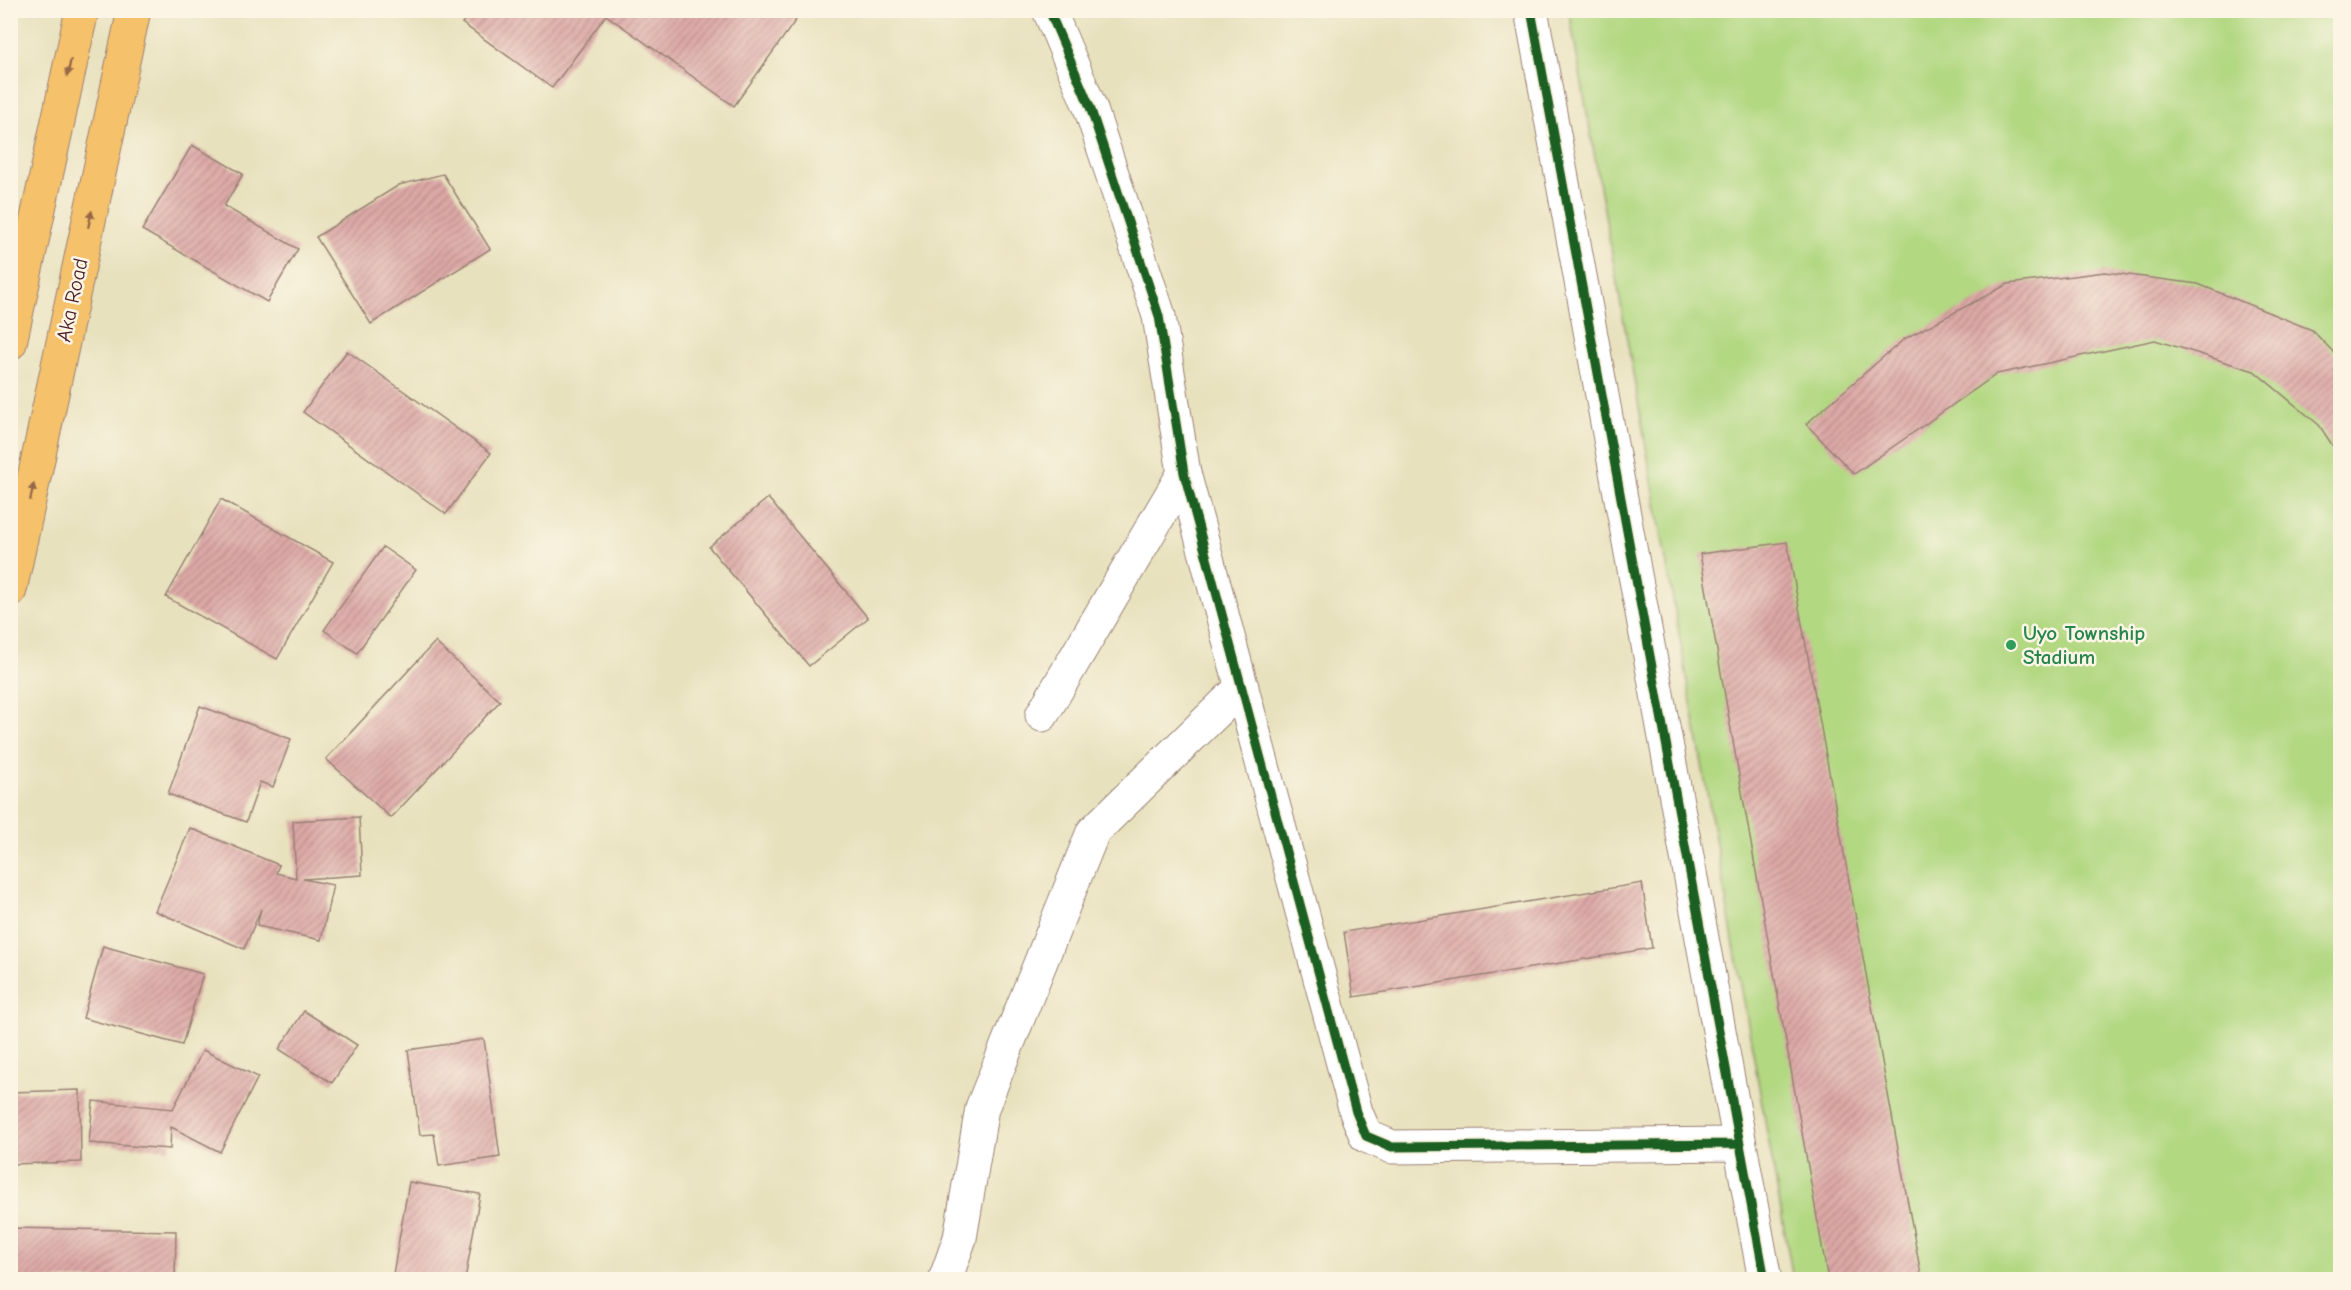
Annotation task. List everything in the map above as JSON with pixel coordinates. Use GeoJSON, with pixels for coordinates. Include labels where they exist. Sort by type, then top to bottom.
{"type":"FeatureCollection","features":[{"type":"Feature","properties":{"kind":"main road"},"geometry":{"type":"LineString","coordinates":[[10,343],[82,10]]}},
{"type":"Feature","properties":{"kind":"main road","name":"Aka Road"},"geometry":{"type":"LineString","coordinates":[[10,590],[134,10]]}},
{"type":"Feature","properties":{"kind":"street"},"geometry":{"type":"LineString","coordinates":[[1049,10],[1090,107],[1159,316],[1184,473],[1356,1112],[1366,1136],[1392,1146],[1740,1144]]}},
{"type":"Feature","properties":{"kind":"street"},"geometry":{"type":"LineString","coordinates":[[1531,10],[1765,1280]]}},
{"type":"Feature","properties":{"kind":"street"},"geometry":{"type":"LineString","coordinates":[[1042,715],[1184,473]]}},
{"type":"Feature","properties":{"kind":"street"},"geometry":{"type":"LineString","coordinates":[[945,1280],[960,1238],[982,1108],[1093,832],[1242,687]]}},
{"type":"Feature","properties":{"kind":"green space","name":"Uyo Township Stadium"},"geometry":{"type":"Polygon","coordinates":[[[1569,11],[2340,11],[2340,1279],[1793,1279],[1569,11]]]}},
{"type":"Feature","properties":{"kind":"building"},"geometry":{"type":"Polygon","coordinates":[[[472,10],[803,10],[734,106],[606,15],[552,88],[462,23],[472,10]]]}},
{"type":"Feature","properties":{"kind":"building"},"geometry":{"type":"Polygon","coordinates":[[[192,145],[243,174],[224,206],[298,249],[267,302],[142,230],[192,145]]]}},
{"type":"Feature","properties":{"kind":"building"},"geometry":{"type":"Polygon","coordinates":[[[443,174],[490,249],[371,324],[316,237],[399,185],[443,174]]]}},
{"type":"Feature","properties":{"kind":"building"},"geometry":{"type":"Polygon","coordinates":[[[2105,272],[2198,284],[2312,330],[2340,359],[2340,457],[2319,425],[2254,371],[2155,340],[1997,374],[1854,474],[1806,424],[1904,339],[2008,284],[2105,272]]]}},
{"type":"Feature","properties":{"kind":"building"},"geometry":{"type":"Polygon","coordinates":[[[347,351],[491,453],[446,514],[303,412],[347,351]]]}},
{"type":"Feature","properties":{"kind":"building"},"geometry":{"type":"Polygon","coordinates":[[[768,498],[868,618],[809,666],[709,547],[768,498]]]}},
{"type":"Feature","properties":{"kind":"building"},"geometry":{"type":"Polygon","coordinates":[[[221,499],[333,562],[277,659],[166,597],[221,499]]]}},
{"type":"Feature","properties":{"kind":"building"},"geometry":{"type":"Polygon","coordinates":[[[1787,542],[1922,1280],[1828,1280],[1700,554],[1787,542]]]}},
{"type":"Feature","properties":{"kind":"building"},"geometry":{"type":"Polygon","coordinates":[[[383,547],[416,570],[357,653],[324,630],[383,547]]]}},
{"type":"Feature","properties":{"kind":"building"},"geometry":{"type":"Polygon","coordinates":[[[435,642],[500,701],[391,818],[326,759],[435,642]]]}},
{"type":"Feature","properties":{"kind":"building"},"geometry":{"type":"Polygon","coordinates":[[[200,706],[291,739],[273,787],[260,782],[246,822],[168,794],[200,706]]]}},
{"type":"Feature","properties":{"kind":"building"},"geometry":{"type":"Polygon","coordinates":[[[359,817],[362,875],[303,879],[333,885],[321,940],[257,926],[261,909],[244,949],[155,911],[190,828],[279,865],[276,873],[296,878],[293,821],[359,817]]]}},
{"type":"Feature","properties":{"kind":"building"},"geometry":{"type":"Polygon","coordinates":[[[1642,883],[1652,948],[1354,997],[1344,932],[1642,883]]]}},
{"type":"Feature","properties":{"kind":"building"},"geometry":{"type":"Polygon","coordinates":[[[103,946],[203,974],[182,1045],[83,1018],[103,946]]]}},
{"type":"Feature","properties":{"kind":"building"},"geometry":{"type":"Polygon","coordinates":[[[304,1011],[357,1045],[332,1083],[279,1049],[304,1011]]]}},
{"type":"Feature","properties":{"kind":"building"},"geometry":{"type":"Polygon","coordinates":[[[484,1039],[500,1157],[439,1166],[434,1134],[420,1135],[408,1050],[484,1039]]]}},
{"type":"Feature","properties":{"kind":"building"},"geometry":{"type":"Polygon","coordinates":[[[203,1050],[258,1077],[220,1152],[171,1127],[170,1149],[89,1143],[93,1101],[173,1109],[203,1050]]]}},
{"type":"Feature","properties":{"kind":"building"},"geometry":{"type":"Polygon","coordinates":[[[80,1090],[81,1162],[10,1164],[10,1092],[80,1090]]]}},
{"type":"Feature","properties":{"kind":"building"},"geometry":{"type":"Polygon","coordinates":[[[409,1182],[480,1194],[465,1280],[392,1280],[409,1182]]]}},
{"type":"Feature","properties":{"kind":"building"},"geometry":{"type":"Polygon","coordinates":[[[10,1228],[176,1231],[175,1280],[10,1280],[10,1228]]]}},
{"type":"Feature","properties":{"kind":"cycle path"},"geometry":{"type":"LineString","coordinates":[[1049,10],[1090,107],[1159,316],[1184,473],[1356,1112],[1366,1136],[1392,1147],[1740,1144]]}},
{"type":"Feature","properties":{"kind":"cycle path"},"geometry":{"type":"LineString","coordinates":[[1531,10],[1765,1280]]}},
{"type":"Feature","properties":{"kind":"place","name":"Uyo Township Stadium"},"geometry":{"type":"Point","coordinates":[2011,645]}}]}
